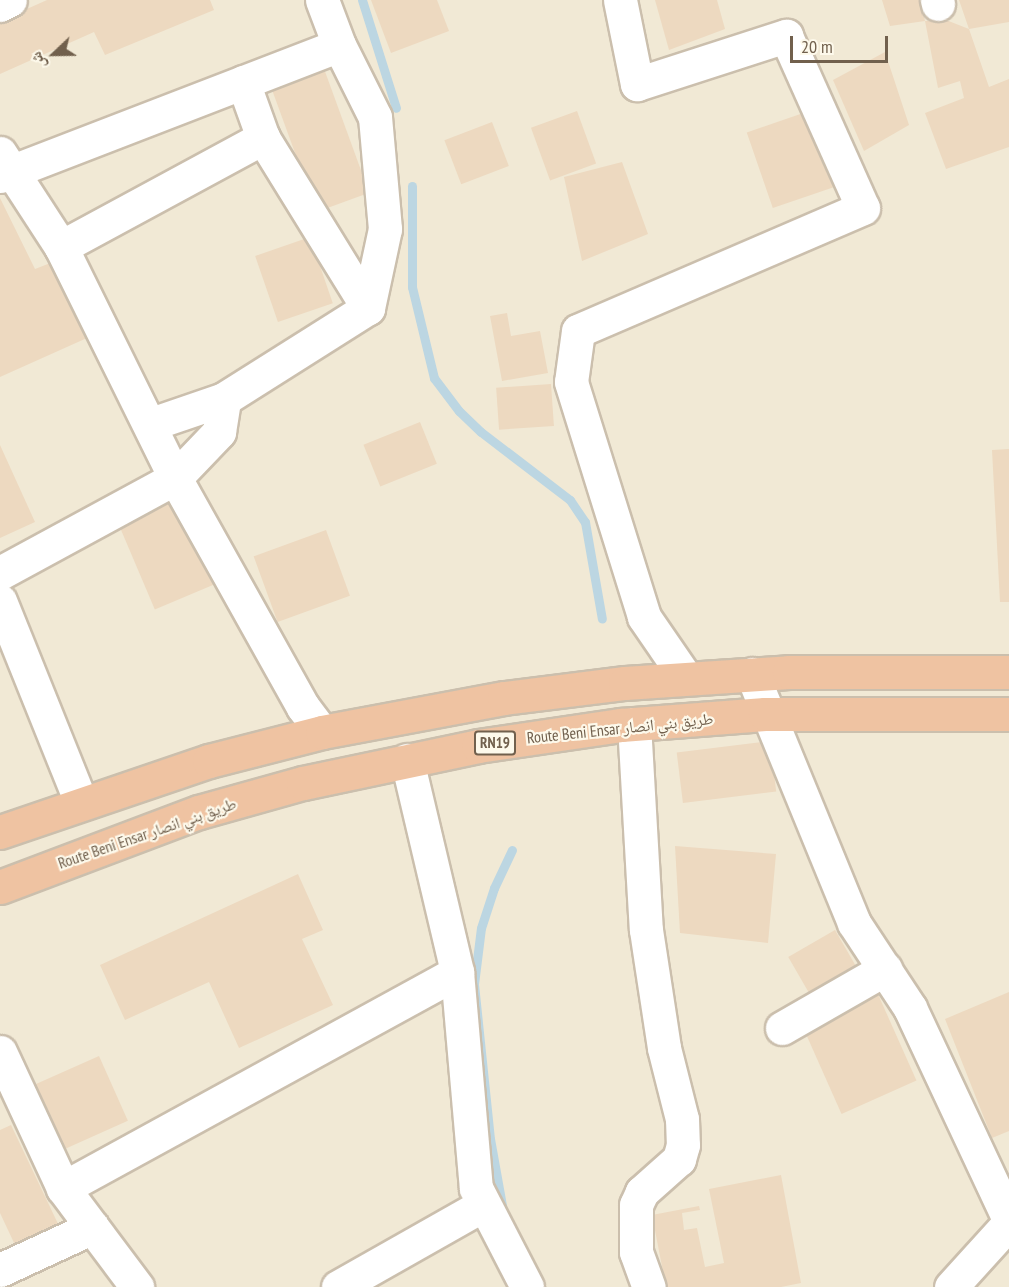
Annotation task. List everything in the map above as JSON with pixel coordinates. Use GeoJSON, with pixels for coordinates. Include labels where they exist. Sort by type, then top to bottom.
{"type":"FeatureCollection","features":[{"type":"Feature","properties":{"kind":"highway"},"geometry":{"type":"LineString","coordinates":[[0,832],[81,802],[209,761],[322,732],[504,698],[686,678],[752,674],[892,670],[1009,672]]}},
{"type":"Feature","properties":{"kind":"highway","name":"Route Beni Ensar طريق بني انصار"},"geometry":{"type":"LineString","coordinates":[[0,887],[98,848],[211,809],[407,760],[634,724],[765,714],[1009,714]]}},
{"type":"Feature","properties":{"kind":"highway"},"geometry":{"type":"LineString","coordinates":[[81,802],[98,848]]}},
{"type":"Feature","properties":{"kind":"street"},"geometry":{"type":"LineString","coordinates":[[0,5],[10,0]]}},
{"type":"Feature","properties":{"kind":"street"},"geometry":{"type":"LineString","coordinates":[[151,424],[224,399],[368,308],[385,229],[375,117],[339,45],[322,0]]}},
{"type":"Feature","properties":{"kind":"street"},"geometry":{"type":"LineString","coordinates":[[620,0],[637,84],[786,36],[863,208],[578,331],[572,382],[644,617],[686,678]]}},
{"type":"Feature","properties":{"kind":"street"},"geometry":{"type":"LineString","coordinates":[[322,732],[303,707],[175,478],[151,424],[61,247],[4,167],[243,82],[339,45]]}},
{"type":"Feature","properties":{"kind":"street"},"geometry":{"type":"LineString","coordinates":[[243,82],[263,138],[368,308]]}},
{"type":"Feature","properties":{"kind":"street"},"geometry":{"type":"LineString","coordinates":[[61,247],[263,138]]}},
{"type":"Feature","properties":{"kind":"street"},"geometry":{"type":"LineString","coordinates":[[0,573],[175,478],[219,432],[224,399]]}},
{"type":"Feature","properties":{"kind":"street"},"geometry":{"type":"LineString","coordinates":[[0,601],[81,802]]}},
{"type":"Feature","properties":{"kind":"street"},"geometry":{"type":"LineString","coordinates":[[752,674],[765,714],[854,924],[910,1008],[1009,1221],[951,1287]]}},
{"type":"Feature","properties":{"kind":"street"},"geometry":{"type":"LineString","coordinates":[[634,724],[646,930],[664,1048],[682,1119],[683,1145],[679,1159],[642,1192],[636,1204],[636,1252],[649,1287]]}},
{"type":"Feature","properties":{"kind":"street"},"geometry":{"type":"LineString","coordinates":[[407,760],[457,972],[476,1188],[527,1287]]}},
{"type":"Feature","properties":{"kind":"street"},"geometry":{"type":"LineString","coordinates":[[782,1028],[885,969]]}},
{"type":"Feature","properties":{"kind":"street"},"geometry":{"type":"LineString","coordinates":[[63,1188],[457,972]]}},
{"type":"Feature","properties":{"kind":"street"},"geometry":{"type":"LineString","coordinates":[[0,1052],[11,1108],[63,1188],[137,1287]]}},
{"type":"Feature","properties":{"kind":"street"},"geometry":{"type":"LineString","coordinates":[[338,1287],[483,1205]]}},
{"type":"Feature","properties":{"kind":"street"},"geometry":{"type":"LineString","coordinates":[[0,1270],[93,1227]]}},
{"type":"Feature","properties":{"kind":"shaded area"},"geometry":{"type":"Polygon","coordinates":[[[0,0],[1009,0],[1009,1287],[0,1287],[0,0]]]}},
{"type":"Feature","properties":{"kind":"building"},"geometry":{"type":"Polygon","coordinates":[[[47,0],[210,0],[214,10],[105,55],[94,32],[0,74],[0,21],[47,0]]]}},
{"type":"Feature","properties":{"kind":"building"},"geometry":{"type":"Polygon","coordinates":[[[371,0],[437,0],[449,31],[391,53],[371,0]]]}},
{"type":"Feature","properties":{"kind":"building"},"geometry":{"type":"Polygon","coordinates":[[[655,0],[717,0],[725,29],[669,50],[655,0]]]}},
{"type":"Feature","properties":{"kind":"building"},"geometry":{"type":"Polygon","coordinates":[[[882,0],[919,0],[925,21],[890,26],[882,0]]]}},
{"type":"Feature","properties":{"kind":"building"},"geometry":{"type":"Polygon","coordinates":[[[959,0],[1009,0],[1009,22],[969,29],[959,0]]]}},
{"type":"Feature","properties":{"kind":"building"},"geometry":{"type":"Polygon","coordinates":[[[946,20],[969,29],[989,87],[1009,79],[1009,147],[946,169],[925,113],[964,98],[960,81],[938,88],[925,21],[946,20]]]}},
{"type":"Feature","properties":{"kind":"building"},"geometry":{"type":"Polygon","coordinates":[[[885,52],[909,125],[864,151],[833,80],[885,52]]]}},
{"type":"Feature","properties":{"kind":"building"},"geometry":{"type":"Polygon","coordinates":[[[323,66],[369,193],[317,212],[270,85],[323,66]]]}},
{"type":"Feature","properties":{"kind":"building"},"geometry":{"type":"Polygon","coordinates":[[[812,110],[838,186],[773,208],[747,132],[812,110]]]}},
{"type":"Feature","properties":{"kind":"building"},"geometry":{"type":"Polygon","coordinates":[[[577,111],[596,164],[550,180],[531,128],[577,111]]]}},
{"type":"Feature","properties":{"kind":"building"},"geometry":{"type":"Polygon","coordinates":[[[492,122],[509,166],[461,184],[444,140],[492,122]]]}},
{"type":"Feature","properties":{"kind":"building"},"geometry":{"type":"Polygon","coordinates":[[[622,162],[648,234],[582,261],[564,177],[622,162]]]}},
{"type":"Feature","properties":{"kind":"building"},"geometry":{"type":"Polygon","coordinates":[[[0,198],[35,269],[53,262],[87,338],[0,377],[0,198]]]}},
{"type":"Feature","properties":{"kind":"building"},"geometry":{"type":"Polygon","coordinates":[[[310,237],[333,303],[278,322],[255,256],[310,237]]]}},
{"type":"Feature","properties":{"kind":"building"},"geometry":{"type":"Polygon","coordinates":[[[507,313],[511,336],[540,331],[548,373],[502,381],[490,316],[507,313]]]}},
{"type":"Feature","properties":{"kind":"building"},"geometry":{"type":"Polygon","coordinates":[[[551,384],[554,426],[499,430],[496,388],[551,384]]]}},
{"type":"Feature","properties":{"kind":"building"},"geometry":{"type":"Polygon","coordinates":[[[420,422],[437,464],[380,487],[363,445],[420,422]]]}},
{"type":"Feature","properties":{"kind":"building"},"geometry":{"type":"Polygon","coordinates":[[[0,445],[35,522],[0,538],[0,445]]]}},
{"type":"Feature","properties":{"kind":"building"},"geometry":{"type":"Polygon","coordinates":[[[1009,449],[1009,602],[1000,602],[992,450],[1009,449]]]}},
{"type":"Feature","properties":{"kind":"building"},"geometry":{"type":"Polygon","coordinates":[[[176,493],[215,584],[155,610],[116,518],[176,493]]]}},
{"type":"Feature","properties":{"kind":"building"},"geometry":{"type":"Polygon","coordinates":[[[326,530],[350,596],[278,622],[254,556],[326,530]]]}},
{"type":"Feature","properties":{"kind":"building"},"geometry":{"type":"Polygon","coordinates":[[[770,741],[776,792],[683,803],[677,752],[770,741]]]}},
{"type":"Feature","properties":{"kind":"building"},"geometry":{"type":"Polygon","coordinates":[[[675,846],[776,854],[768,943],[680,933],[675,846]]]}},
{"type":"Feature","properties":{"kind":"building"},"geometry":{"type":"Polygon","coordinates":[[[298,874],[323,930],[302,939],[333,1005],[239,1048],[209,982],[125,1020],[100,965],[298,874]]]}},
{"type":"Feature","properties":{"kind":"building"},"geometry":{"type":"Polygon","coordinates":[[[835,930],[859,972],[812,999],[788,957],[835,930]]]}},
{"type":"Feature","properties":{"kind":"building"},"geometry":{"type":"Polygon","coordinates":[[[877,992],[916,1081],[842,1114],[802,1025],[877,992]]]}},
{"type":"Feature","properties":{"kind":"building"},"geometry":{"type":"Polygon","coordinates":[[[1009,992],[1009,1131],[992,1138],[945,1019],[1009,992]]]}},
{"type":"Feature","properties":{"kind":"building"},"geometry":{"type":"Polygon","coordinates":[[[99,1056],[128,1121],[55,1153],[26,1089],[99,1056]]]}},
{"type":"Feature","properties":{"kind":"building"},"geometry":{"type":"Polygon","coordinates":[[[11,1125],[60,1228],[16,1247],[0,1213],[0,1130],[11,1125]]]}},
{"type":"Feature","properties":{"kind":"building"},"geometry":{"type":"Polygon","coordinates":[[[781,1175],[801,1283],[781,1287],[666,1287],[652,1215],[699,1206],[700,1210],[682,1213],[684,1230],[697,1228],[705,1267],[724,1263],[709,1189],[781,1175]]]}},
{"type":"Feature","properties":{"kind":"waterway"},"geometry":{"type":"LineString","coordinates":[[362,0],[396,108]]}},
{"type":"Feature","properties":{"kind":"waterway"},"geometry":{"type":"LineString","coordinates":[[412,186],[412,287],[434,378],[459,411],[481,432],[570,500],[585,522],[602,619]]}},
{"type":"Feature","properties":{"kind":"waterway"},"geometry":{"type":"LineString","coordinates":[[503,1211],[490,1139],[474,984],[481,928],[494,888],[512,850]]}}]}
